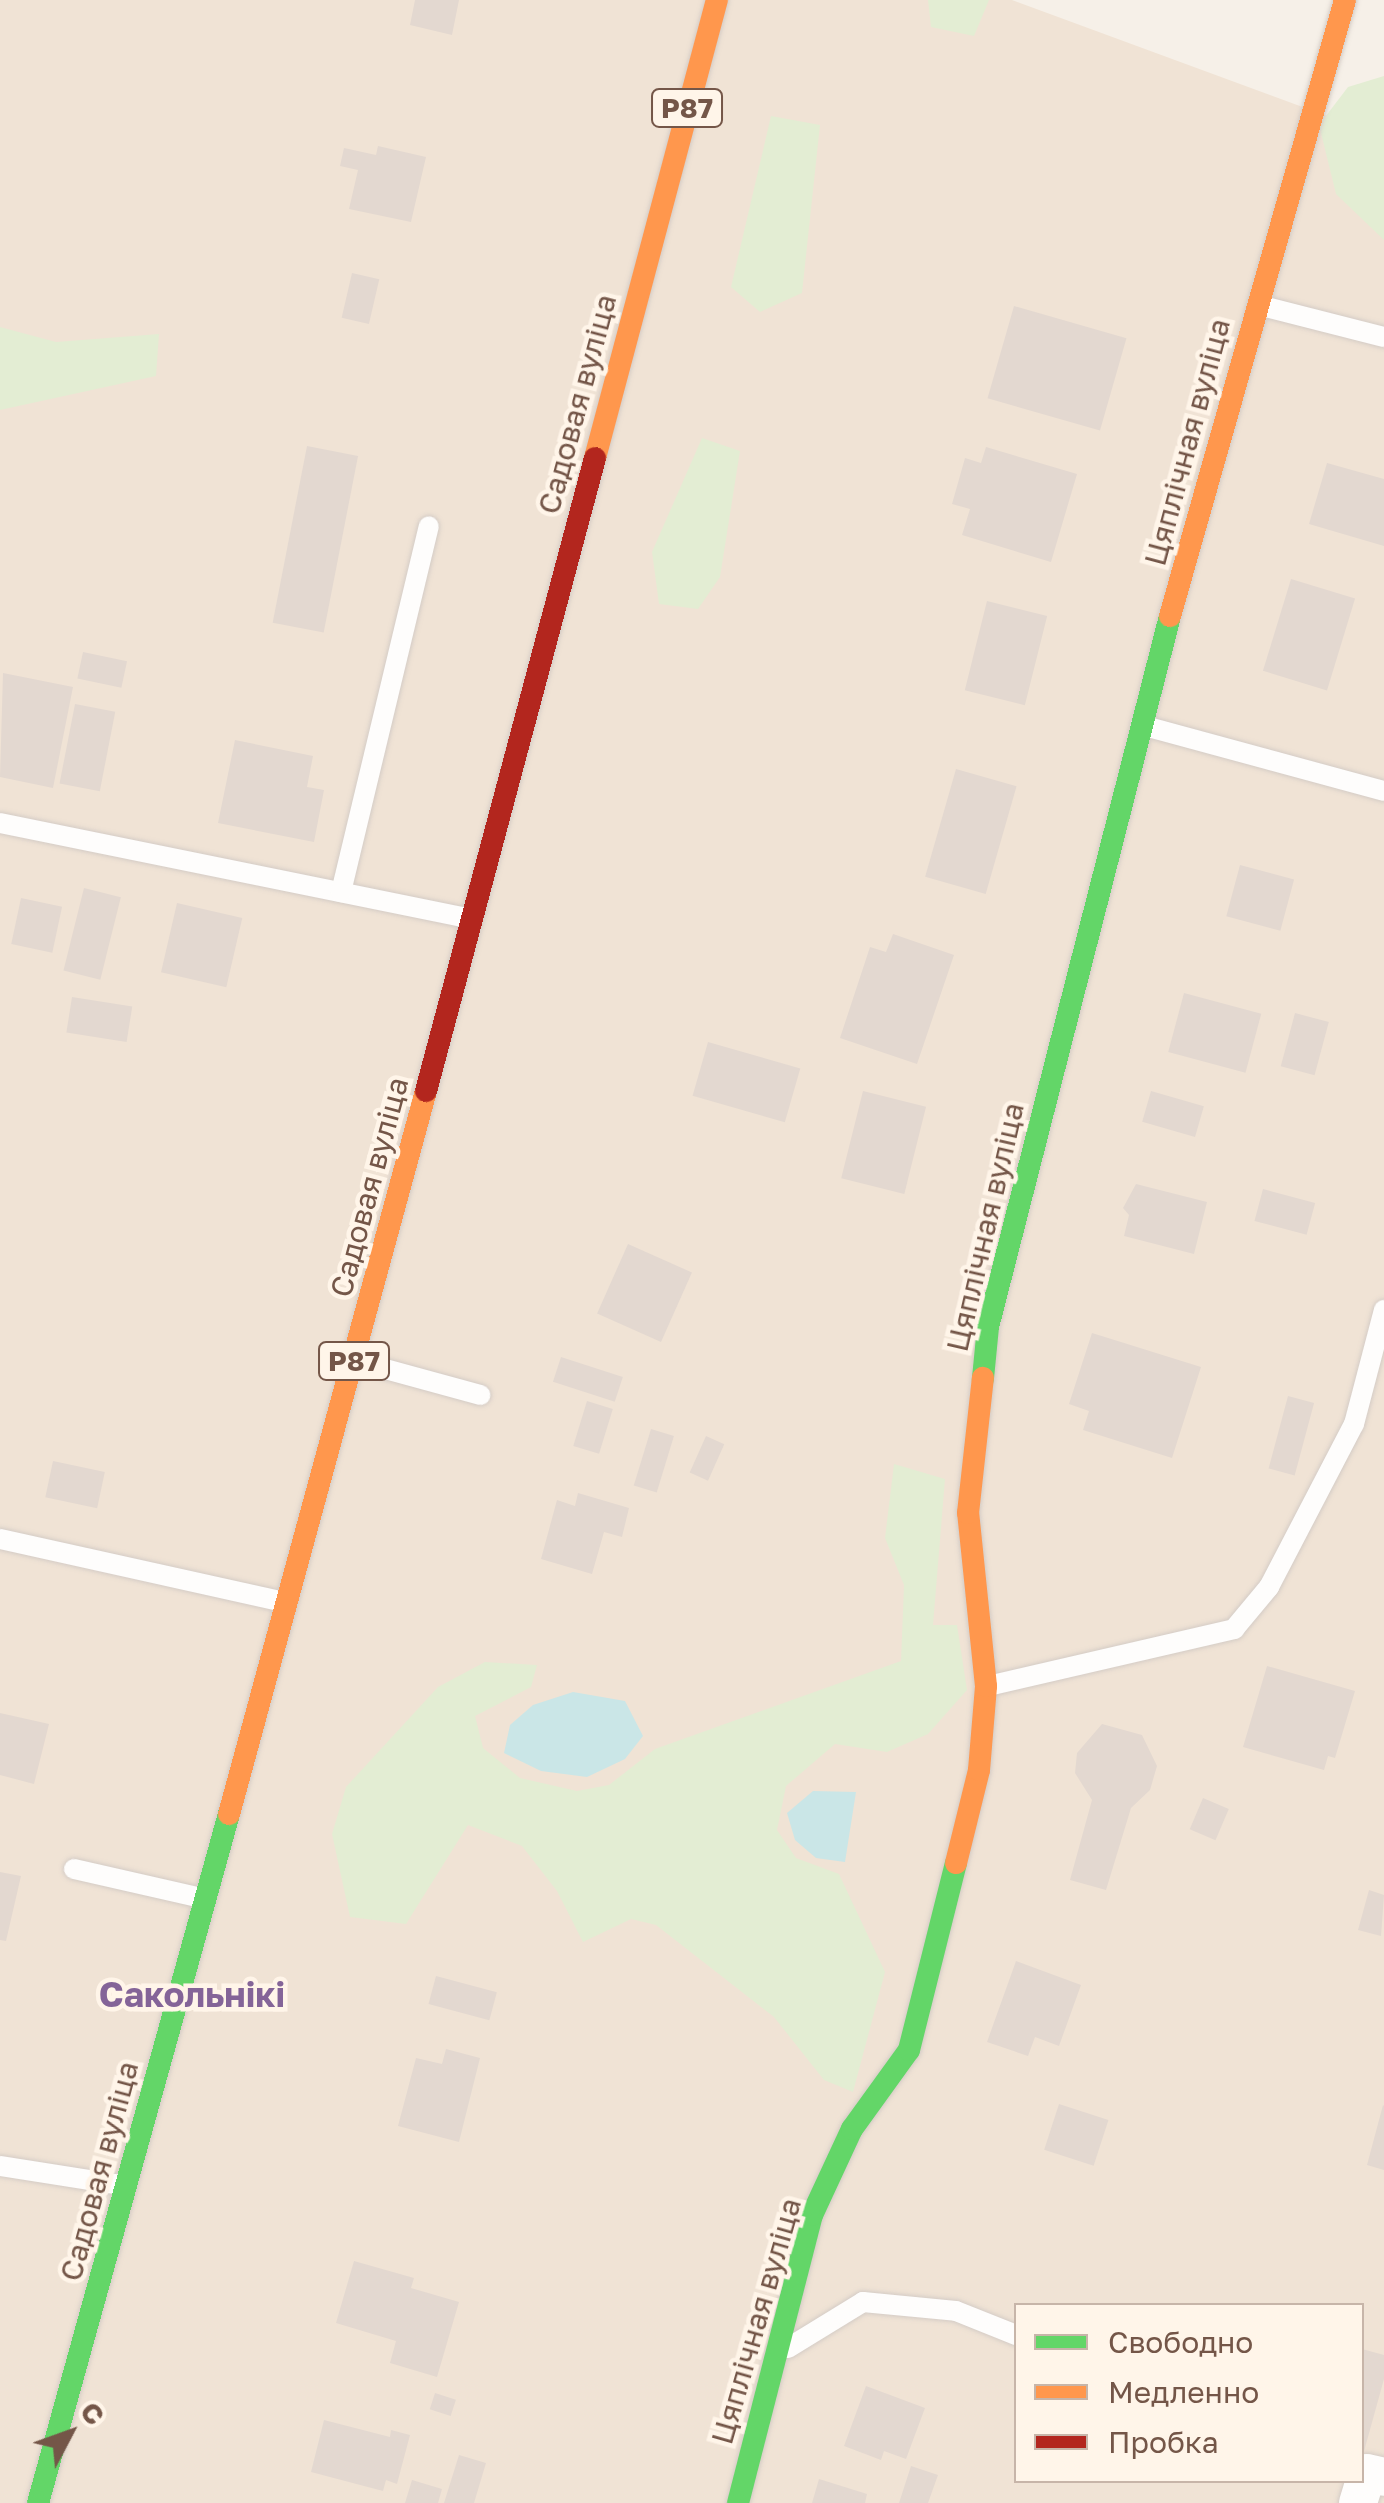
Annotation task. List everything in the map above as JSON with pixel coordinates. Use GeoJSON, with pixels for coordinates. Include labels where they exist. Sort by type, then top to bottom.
{"type":"FeatureCollection","features":[{"type":"Feature","properties":{"kind":"main road","name":"Садовая вуліца"},"geometry":{"type":"LineString","coordinates":[[38,2503],[354,1361],[716,0]]}},
{"type":"Feature","properties":{"kind":"main road","name":"Цяплічная вуліца"},"geometry":{"type":"LineString","coordinates":[[738,2503],[782,2352],[812,2215],[852,2128],[909,2050],[979,1770],[986,1686],[968,1513],[988,1327],[1139,724],[1345,0]]}},
{"type":"Feature","properties":{"kind":"lane"},"geometry":{"type":"LineString","coordinates":[[1256,304],[1384,337]]}},
{"type":"Feature","properties":{"kind":"lane"},"geometry":{"type":"LineString","coordinates":[[341,892],[429,526]]}},
{"type":"Feature","properties":{"kind":"lane"},"geometry":{"type":"LineString","coordinates":[[1139,724],[1384,791]]}},
{"type":"Feature","properties":{"kind":"lane"},"geometry":{"type":"LineString","coordinates":[[0,822],[470,918]]}},
{"type":"Feature","properties":{"kind":"lane"},"geometry":{"type":"LineString","coordinates":[[986,1686],[1234,1629],[1269,1586],[1354,1424],[1384,1310]]}},
{"type":"Feature","properties":{"kind":"lane"},"geometry":{"type":"LineString","coordinates":[[354,1361],[480,1395]]}},
{"type":"Feature","properties":{"kind":"lane"},"geometry":{"type":"LineString","coordinates":[[0,1540],[285,1602]]}},
{"type":"Feature","properties":{"kind":"lane"},"geometry":{"type":"LineString","coordinates":[[74,1870],[204,1898]]}},
{"type":"Feature","properties":{"kind":"lane"},"geometry":{"type":"LineString","coordinates":[[0,2166],[126,2185]]}},
{"type":"Feature","properties":{"kind":"lane"},"geometry":{"type":"LineString","coordinates":[[782,2352],[863,2302],[956,2311],[1014,2334]]}},
{"type":"Feature","properties":{"kind":"shaded area"},"geometry":{"type":"Polygon","coordinates":[[[0,0],[1012,0],[1384,137],[1384,2503],[0,2503],[0,0]]]}},
{"type":"Feature","properties":{"kind":"green space"},"geometry":{"type":"Polygon","coordinates":[[[928,0],[989,0],[974,36],[931,27],[928,0]]]}},
{"type":"Feature","properties":{"kind":"green space"},"geometry":{"type":"Polygon","coordinates":[[[1384,76],[1384,240],[1336,194],[1319,125],[1348,87],[1384,76]]]}},
{"type":"Feature","properties":{"kind":"green space"},"geometry":{"type":"Polygon","coordinates":[[[771,116],[820,125],[802,293],[760,312],[731,287],[771,116]]]}},
{"type":"Feature","properties":{"kind":"green space"},"geometry":{"type":"Polygon","coordinates":[[[0,327],[56,342],[159,334],[156,376],[0,410],[0,327]]]}},
{"type":"Feature","properties":{"kind":"green space"},"geometry":{"type":"Polygon","coordinates":[[[702,438],[740,451],[720,577],[698,609],[659,604],[652,552],[702,438]]]}},
{"type":"Feature","properties":{"kind":"green space"},"geometry":{"type":"Polygon","coordinates":[[[894,1464],[945,1479],[933,1625],[957,1625],[967,1690],[928,1734],[887,1752],[835,1744],[786,1786],[777,1830],[796,1858],[839,1874],[885,1972],[853,2092],[824,2080],[774,2017],[656,1925],[631,1919],[583,1942],[557,1891],[522,1846],[468,1825],[406,1924],[350,1917],[332,1834],[346,1787],[438,1687],[485,1662],[537,1665],[531,1687],[475,1716],[483,1748],[520,1778],[577,1791],[609,1785],[655,1749],[901,1661],[904,1585],[885,1538],[894,1464]]]}},
{"type":"Feature","properties":{"kind":"water"},"geometry":{"type":"Polygon","coordinates":[[[573,1692],[625,1701],[643,1736],[625,1759],[587,1777],[541,1771],[504,1753],[510,1725],[533,1705],[573,1692]]]}},
{"type":"Feature","properties":{"kind":"water"},"geometry":{"type":"Polygon","coordinates":[[[813,1791],[856,1792],[845,1862],[816,1858],[795,1840],[787,1813],[813,1791]]]}},
{"type":"Feature","properties":{"kind":"building"},"geometry":{"type":"Polygon","coordinates":[[[415,0],[459,0],[452,35],[410,25],[415,0]]]}},
{"type":"Feature","properties":{"kind":"building"},"geometry":{"type":"Polygon","coordinates":[[[378,146],[426,157],[411,222],[349,209],[358,170],[340,166],[344,148],[376,155],[378,146]]]}},
{"type":"Feature","properties":{"kind":"building"},"geometry":{"type":"Polygon","coordinates":[[[352,273],[379,279],[369,324],[342,318],[352,273]]]}},
{"type":"Feature","properties":{"kind":"building"},"geometry":{"type":"Polygon","coordinates":[[[1014,306],[1126,338],[1100,431],[988,398],[1014,306]]]}},
{"type":"Feature","properties":{"kind":"building"},"geometry":{"type":"Polygon","coordinates":[[[307,446],[358,456],[324,633],[273,623],[307,446]]]}},
{"type":"Feature","properties":{"kind":"building"},"geometry":{"type":"Polygon","coordinates":[[[986,447],[1077,474],[1051,562],[962,535],[970,509],[952,504],[965,458],[981,463],[986,447]]]}},
{"type":"Feature","properties":{"kind":"building"},"geometry":{"type":"Polygon","coordinates":[[[1327,463],[1384,479],[1384,546],[1309,524],[1327,463]]]}},
{"type":"Feature","properties":{"kind":"building"},"geometry":{"type":"Polygon","coordinates":[[[1291,579],[1355,599],[1327,690],[1263,671],[1291,579]]]}},
{"type":"Feature","properties":{"kind":"building"},"geometry":{"type":"Polygon","coordinates":[[[987,601],[1047,616],[1025,705],[965,690],[987,601]]]}},
{"type":"Feature","properties":{"kind":"building"},"geometry":{"type":"Polygon","coordinates":[[[83,652],[127,661],[121,688],[77,678],[83,652]]]}},
{"type":"Feature","properties":{"kind":"building"},"geometry":{"type":"Polygon","coordinates":[[[3,673],[73,687],[53,788],[0,777],[3,673]]]}},
{"type":"Feature","properties":{"kind":"building"},"geometry":{"type":"Polygon","coordinates":[[[75,704],[115,712],[100,791],[60,784],[75,704]]]}},
{"type":"Feature","properties":{"kind":"building"},"geometry":{"type":"Polygon","coordinates":[[[235,740],[313,756],[307,787],[324,790],[314,842],[218,823],[235,740]]]}},
{"type":"Feature","properties":{"kind":"building"},"geometry":{"type":"Polygon","coordinates":[[[956,769],[1017,786],[986,894],[925,877],[956,769]]]}},
{"type":"Feature","properties":{"kind":"building"},"geometry":{"type":"Polygon","coordinates":[[[1240,865],[1294,879],[1280,931],[1226,916],[1240,865]]]}},
{"type":"Feature","properties":{"kind":"building"},"geometry":{"type":"Polygon","coordinates":[[[84,888],[121,897],[100,980],[63,970],[84,888]]]}},
{"type":"Feature","properties":{"kind":"building"},"geometry":{"type":"Polygon","coordinates":[[[21,898],[62,907],[52,953],[11,944],[21,898]]]}},
{"type":"Feature","properties":{"kind":"building"},"geometry":{"type":"Polygon","coordinates":[[[177,903],[242,918],[226,987],[161,972],[177,903]]]}},
{"type":"Feature","properties":{"kind":"building"},"geometry":{"type":"Polygon","coordinates":[[[893,934],[954,955],[917,1064],[840,1038],[870,947],[886,952],[893,934]]]}},
{"type":"Feature","properties":{"kind":"building"},"geometry":{"type":"Polygon","coordinates":[[[1184,993],[1261,1014],[1245,1073],[1168,1052],[1184,993]]]}},
{"type":"Feature","properties":{"kind":"building"},"geometry":{"type":"Polygon","coordinates":[[[72,997],[132,1007],[127,1042],[66,1033],[72,997]]]}},
{"type":"Feature","properties":{"kind":"building"},"geometry":{"type":"Polygon","coordinates":[[[1295,1013],[1329,1022],[1315,1075],[1281,1066],[1295,1013]]]}},
{"type":"Feature","properties":{"kind":"building"},"geometry":{"type":"Polygon","coordinates":[[[708,1042],[800,1068],[785,1122],[693,1096],[708,1042]]]}},
{"type":"Feature","properties":{"kind":"building"},"geometry":{"type":"Polygon","coordinates":[[[863,1091],[926,1107],[904,1194],[841,1178],[863,1091]]]}},
{"type":"Feature","properties":{"kind":"building"},"geometry":{"type":"Polygon","coordinates":[[[1151,1091],[1204,1106],[1195,1137],[1142,1122],[1151,1091]]]}},
{"type":"Feature","properties":{"kind":"building"},"geometry":{"type":"Polygon","coordinates":[[[1136,1184],[1207,1202],[1194,1254],[1124,1236],[1129,1215],[1123,1208],[1136,1184]]]}},
{"type":"Feature","properties":{"kind":"building"},"geometry":{"type":"Polygon","coordinates":[[[1263,1189],[1315,1203],[1307,1235],[1254,1221],[1263,1189]]]}},
{"type":"Feature","properties":{"kind":"building"},"geometry":{"type":"Polygon","coordinates":[[[628,1244],[692,1272],[661,1342],[597,1313],[628,1244]]]}},
{"type":"Feature","properties":{"kind":"building"},"geometry":{"type":"Polygon","coordinates":[[[1092,1333],[1201,1367],[1172,1458],[1083,1430],[1089,1411],[1069,1404],[1092,1333]]]}},
{"type":"Feature","properties":{"kind":"building"},"geometry":{"type":"Polygon","coordinates":[[[561,1357],[623,1377],[615,1402],[553,1382],[561,1357]]]}},
{"type":"Feature","properties":{"kind":"building"},"geometry":{"type":"Polygon","coordinates":[[[1288,1396],[1314,1403],[1295,1475],[1269,1468],[1288,1396]]]}},
{"type":"Feature","properties":{"kind":"building"},"geometry":{"type":"Polygon","coordinates":[[[587,1401],[613,1409],[599,1454],[573,1446],[587,1401]]]}},
{"type":"Feature","properties":{"kind":"building"},"geometry":{"type":"Polygon","coordinates":[[[651,1429],[674,1436],[657,1492],[634,1485],[651,1429]]]}},
{"type":"Feature","properties":{"kind":"building"},"geometry":{"type":"Polygon","coordinates":[[[706,1436],[724,1444],[708,1481],[690,1473],[706,1436]]]}},
{"type":"Feature","properties":{"kind":"building"},"geometry":{"type":"Polygon","coordinates":[[[53,1461],[105,1472],[97,1508],[45,1497],[53,1461]]]}},
{"type":"Feature","properties":{"kind":"building"},"geometry":{"type":"Polygon","coordinates":[[[578,1493],[629,1508],[622,1537],[604,1532],[592,1574],[541,1559],[557,1500],[575,1506],[578,1493]]]}},
{"type":"Feature","properties":{"kind":"building"},"geometry":{"type":"Polygon","coordinates":[[[1267,1666],[1355,1691],[1335,1758],[1328,1756],[1324,1770],[1243,1747],[1267,1666]]]}},
{"type":"Feature","properties":{"kind":"building"},"geometry":{"type":"Polygon","coordinates":[[[0,1713],[49,1724],[34,1784],[0,1775],[0,1713]]]}},
{"type":"Feature","properties":{"kind":"building"},"geometry":{"type":"Polygon","coordinates":[[[1102,1724],[1142,1735],[1157,1766],[1150,1790],[1131,1808],[1106,1890],[1070,1880],[1092,1800],[1075,1773],[1077,1753],[1102,1724]]]}},
{"type":"Feature","properties":{"kind":"building"},"geometry":{"type":"Polygon","coordinates":[[[1203,1798],[1229,1809],[1215,1840],[1190,1829],[1203,1798]]]}},
{"type":"Feature","properties":{"kind":"building"},"geometry":{"type":"Polygon","coordinates":[[[0,1872],[21,1876],[6,1941],[0,1940],[0,1872]]]}},
{"type":"Feature","properties":{"kind":"building"},"geometry":{"type":"Polygon","coordinates":[[[1369,1890],[1384,1895],[1381,1936],[1358,1930],[1369,1890]]]}},
{"type":"Feature","properties":{"kind":"building"},"geometry":{"type":"Polygon","coordinates":[[[1016,1961],[1081,1985],[1059,2046],[1035,2037],[1028,2056],[987,2042],[1016,1961]]]}},
{"type":"Feature","properties":{"kind":"building"},"geometry":{"type":"Polygon","coordinates":[[[436,1976],[497,1992],[489,2020],[428,2004],[436,1976]]]}},
{"type":"Feature","properties":{"kind":"building"},"geometry":{"type":"Polygon","coordinates":[[[446,2049],[480,2058],[459,2142],[398,2126],[416,2058],[442,2064],[446,2049]]]}},
{"type":"Feature","properties":{"kind":"building"},"geometry":{"type":"Polygon","coordinates":[[[1059,2104],[1108,2120],[1094,2166],[1044,2150],[1059,2104]]]}},
{"type":"Feature","properties":{"kind":"building"},"geometry":{"type":"Polygon","coordinates":[[[1384,2106],[1384,2170],[1367,2165],[1384,2106]]]}},
{"type":"Feature","properties":{"kind":"building"},"geometry":{"type":"Polygon","coordinates":[[[354,2261],[414,2278],[411,2288],[459,2302],[437,2377],[390,2363],[396,2341],[336,2323],[354,2261]]]}},
{"type":"Feature","properties":{"kind":"building"},"geometry":{"type":"Polygon","coordinates":[[[1364,2350],[1384,2355],[1384,2379],[1364,2451],[1364,2350]]]}},
{"type":"Feature","properties":{"kind":"building"},"geometry":{"type":"Polygon","coordinates":[[[866,2386],[925,2408],[906,2459],[884,2451],[881,2460],[844,2446],[866,2386]]]}},
{"type":"Feature","properties":{"kind":"building"},"geometry":{"type":"Polygon","coordinates":[[[435,2393],[456,2400],[451,2416],[430,2409],[435,2393]]]}},
{"type":"Feature","properties":{"kind":"building"},"geometry":{"type":"Polygon","coordinates":[[[324,2420],[390,2437],[391,2430],[410,2435],[397,2484],[386,2480],[383,2491],[311,2472],[324,2420]]]}},
{"type":"Feature","properties":{"kind":"building"},"geometry":{"type":"Polygon","coordinates":[[[459,2455],[486,2463],[474,2503],[444,2503],[459,2455]]]}},
{"type":"Feature","properties":{"kind":"building"},"geometry":{"type":"Polygon","coordinates":[[[911,2466],[938,2475],[928,2503],[899,2503],[911,2466]]]}},
{"type":"Feature","properties":{"kind":"building"},"geometry":{"type":"Polygon","coordinates":[[[819,2479],[867,2494],[865,2503],[812,2503],[819,2479]]]}},
{"type":"Feature","properties":{"kind":"building"},"geometry":{"type":"Polygon","coordinates":[[[412,2480],[442,2489],[438,2503],[405,2503],[412,2480]]]}},
{"type":"Feature","properties":{"kind":"traffic: fast"},"geometry":{"type":"LineString","coordinates":[[983,1378],[988,1327],[1170,616]]}},
{"type":"Feature","properties":{"kind":"traffic: fast"},"geometry":{"type":"LineString","coordinates":[[38,2503],[229,1814]]}},
{"type":"Feature","properties":{"kind":"traffic: fast"},"geometry":{"type":"LineString","coordinates":[[738,2503],[812,2215],[852,2129],[909,2050],[956,1863]]}},
{"type":"Feature","properties":{"kind":"traffic: slow"},"geometry":{"type":"LineString","coordinates":[[595,458],[717,0]]}},
{"type":"Feature","properties":{"kind":"traffic: slow"},"geometry":{"type":"LineString","coordinates":[[1170,616],[1345,0]]}},
{"type":"Feature","properties":{"kind":"traffic: slow"},"geometry":{"type":"LineString","coordinates":[[229,1814],[426,1091]]}},
{"type":"Feature","properties":{"kind":"traffic: slow"},"geometry":{"type":"LineString","coordinates":[[956,1863],[979,1770],[986,1686],[968,1513],[983,1378]]}},
{"type":"Feature","properties":{"kind":"traffic: jam"},"geometry":{"type":"LineString","coordinates":[[426,1091],[595,458]]}},
{"type":"Feature","properties":{"kind":"district","name":"Сакольнікі"},"geometry":{"type":"Point","coordinates":[192,1994]}}]}
